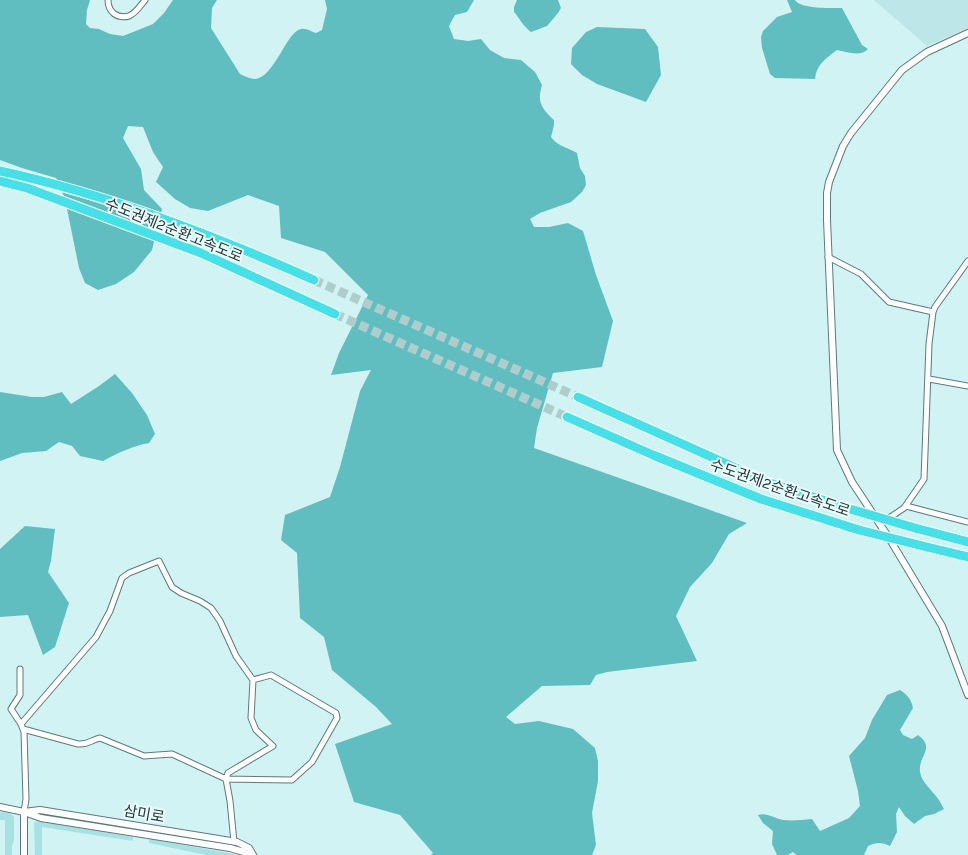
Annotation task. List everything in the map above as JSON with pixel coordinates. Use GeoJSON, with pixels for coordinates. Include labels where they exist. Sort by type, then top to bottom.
{"type":"FeatureCollection","features":[{"type":"Feature","properties":{"kind":"highway","name":"수도권제2순환고속도로"},"geometry":{"type":"LineString","coordinates":[[0,171],[100,198],[163,218],[230,244],[314,280]]}},
{"type":"Feature","properties":{"kind":"highway","name":"수도권제2순환고속도로"},"geometry":{"type":"LineString","coordinates":[[0,181],[27,188],[201,253],[335,314]]}},
{"type":"Feature","properties":{"kind":"highway","name":"수도권제2순환고속도로"},"geometry":{"type":"LineString","coordinates":[[578,397],[767,482],[850,509],[968,542]]}},
{"type":"Feature","properties":{"kind":"highway","name":"수도권제2순환고속도로"},"geometry":{"type":"LineString","coordinates":[[567,417],[653,455],[761,499],[859,530],[927,548],[968,556]]}},
{"type":"Feature","properties":{"kind":"street"},"geometry":{"type":"LineString","coordinates":[[108,0],[110,11],[121,16],[130,16],[138,10],[145,0]]}},
{"type":"Feature","properties":{"kind":"street"},"geometry":{"type":"LineString","coordinates":[[968,33],[927,52],[902,70],[845,142],[832,171],[828,187],[827,220],[837,450],[852,482],[880,524],[942,626],[968,695]]}},
{"type":"Feature","properties":{"kind":"street"},"geometry":{"type":"LineString","coordinates":[[828,256],[861,274],[889,302],[933,312]]}},
{"type":"Feature","properties":{"kind":"street"},"geometry":{"type":"LineString","coordinates":[[880,524],[906,506],[924,479],[929,379],[929,344],[934,307],[968,261]]}},
{"type":"Feature","properties":{"kind":"street"},"geometry":{"type":"LineString","coordinates":[[929,379],[968,386]]}},
{"type":"Feature","properties":{"kind":"street"},"geometry":{"type":"LineString","coordinates":[[906,506],[968,522]]}},
{"type":"Feature","properties":{"kind":"street"},"geometry":{"type":"LineString","coordinates":[[22,727],[96,637],[110,611],[122,578],[129,573],[159,560],[172,587],[211,608],[220,621],[236,656],[253,680],[251,718],[256,730],[273,746],[228,773],[226,779],[234,842]]}},
{"type":"Feature","properties":{"kind":"street"},"geometry":{"type":"LineString","coordinates":[[20,669],[20,695],[11,709],[22,727],[26,799],[24,812],[24,855]]}},
{"type":"Feature","properties":{"kind":"street"},"geometry":{"type":"LineString","coordinates":[[22,727],[78,744],[85,744],[93,739],[100,738],[144,756],[172,754],[226,779],[292,780],[312,762],[337,718],[336,713],[271,675],[253,680]]}},
{"type":"Feature","properties":{"kind":"street","name":"삼미로"},"geometry":{"type":"LineString","coordinates":[[0,807],[24,812],[41,818],[230,848],[244,852],[246,855]]}},
{"type":"Feature","properties":{"kind":"street","name":"삼미로"},"geometry":{"type":"LineString","coordinates":[[24,812],[40,810],[234,842],[244,844],[250,848],[253,855]]}},
{"type":"Feature","properties":{"kind":"shaded area"},"geometry":{"type":"Polygon","coordinates":[[[0,0],[90,0],[87,10],[86,24],[90,28],[123,36],[153,24],[164,13],[173,0],[217,0],[212,8],[211,28],[240,74],[255,79],[269,71],[290,38],[296,32],[301,29],[316,33],[322,30],[327,9],[325,0],[474,0],[467,12],[455,15],[449,26],[454,39],[468,41],[481,39],[490,50],[504,58],[521,60],[535,72],[542,85],[540,96],[541,104],[554,120],[551,137],[559,144],[577,153],[580,168],[585,176],[586,185],[582,192],[571,202],[540,213],[530,219],[534,227],[549,227],[568,223],[583,231],[596,275],[613,321],[602,367],[553,373],[537,428],[534,448],[747,523],[729,534],[712,563],[690,587],[676,616],[697,661],[607,672],[596,675],[590,685],[542,686],[506,717],[515,724],[539,721],[573,729],[595,748],[598,761],[598,781],[592,813],[596,845],[592,855],[431,855],[433,853],[400,815],[354,802],[335,744],[392,724],[376,707],[332,670],[324,637],[300,618],[297,553],[281,540],[285,515],[330,497],[340,467],[360,391],[371,370],[331,375],[339,353],[368,295],[325,252],[281,238],[279,206],[248,195],[208,211],[190,208],[175,199],[156,182],[163,167],[153,152],[143,127],[128,126],[123,138],[141,169],[144,190],[162,209],[152,250],[134,272],[116,284],[98,290],[85,283],[79,268],[65,199],[56,178],[0,160],[0,0]]]}},
{"type":"Feature","properties":{"kind":"shaded area"},"geometry":{"type":"Polygon","coordinates":[[[517,0],[558,0],[561,8],[547,26],[531,32],[514,12],[514,7],[517,0]]]}},
{"type":"Feature","properties":{"kind":"shaded area"},"geometry":{"type":"Polygon","coordinates":[[[787,0],[795,0],[798,3],[809,6],[842,8],[862,45],[868,49],[862,53],[849,53],[837,50],[825,59],[817,70],[815,79],[775,78],[770,74],[762,48],[761,37],[763,31],[777,17],[792,12],[787,0]]]}},
{"type":"Feature","properties":{"kind":"shaded area"},"geometry":{"type":"Polygon","coordinates":[[[874,0],[968,0],[968,28],[927,46],[874,0]]]}},
{"type":"Feature","properties":{"kind":"shaded area"},"geometry":{"type":"Polygon","coordinates":[[[597,27],[645,29],[658,47],[661,75],[646,102],[597,84],[582,75],[571,64],[572,48],[586,32],[597,27]]]}},
{"type":"Feature","properties":{"kind":"shaded area"},"geometry":{"type":"Polygon","coordinates":[[[115,374],[132,393],[147,415],[155,434],[149,443],[125,450],[103,461],[80,456],[72,446],[59,442],[46,451],[22,453],[0,461],[0,392],[32,397],[44,397],[62,392],[71,404],[115,374]]]}},
{"type":"Feature","properties":{"kind":"shaded area"},"geometry":{"type":"Polygon","coordinates":[[[25,526],[55,529],[48,572],[69,603],[55,647],[43,655],[28,615],[0,617],[0,549],[25,526]]]}},
{"type":"Feature","properties":{"kind":"shaded area"},"geometry":{"type":"Polygon","coordinates":[[[900,690],[908,697],[913,708],[900,730],[903,735],[912,739],[918,735],[926,744],[920,766],[921,776],[944,809],[934,814],[925,816],[914,824],[905,816],[899,807],[896,814],[897,832],[890,846],[876,843],[868,846],[864,855],[796,855],[793,852],[788,855],[777,855],[772,844],[773,831],[763,823],[758,815],[767,815],[783,820],[812,819],[820,831],[849,818],[860,806],[858,791],[849,756],[865,738],[872,720],[887,695],[900,690]]]}},
{"type":"Feature","properties":{"kind":"shaded area"},"geometry":{"type":"Polygon","coordinates":[[[0,812],[9,813],[14,817],[14,840],[12,855],[5,855],[5,820],[0,820],[0,812]]]}},
{"type":"Feature","properties":{"kind":"shaded area"},"geometry":{"type":"Polygon","coordinates":[[[38,821],[133,837],[133,841],[42,827],[42,855],[35,855],[34,823],[38,821]]]}},
{"type":"Feature","properties":{"kind":"shaded area"},"geometry":{"type":"Polygon","coordinates":[[[149,839],[240,855],[206,855],[149,843],[149,839]]]}},
{"type":"Feature","properties":{"kind":"tunnel"},"geometry":{"type":"LineString","coordinates":[[314,280],[578,397]]}},
{"type":"Feature","properties":{"kind":"tunnel"},"geometry":{"type":"LineString","coordinates":[[335,314],[567,417]]}}]}
